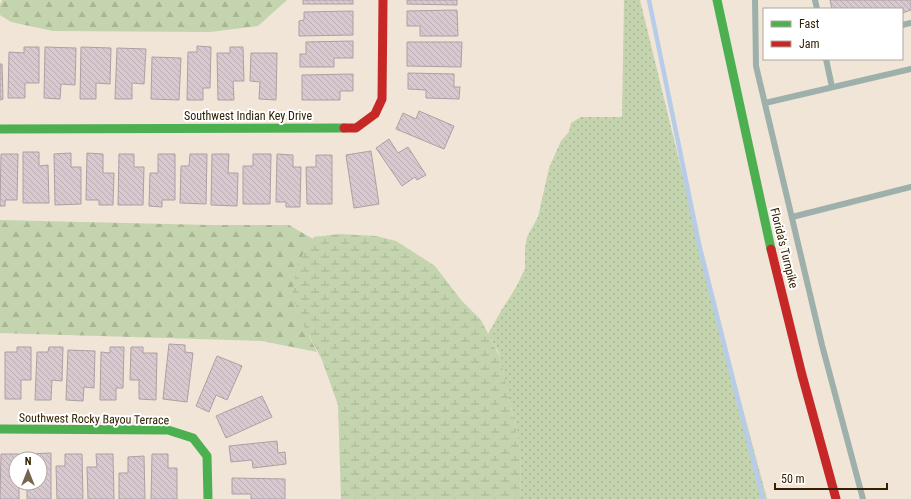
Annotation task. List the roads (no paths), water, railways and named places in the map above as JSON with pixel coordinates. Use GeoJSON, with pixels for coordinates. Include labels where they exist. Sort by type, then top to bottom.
{"type":"FeatureCollection","features":[{"type":"Feature","properties":{"kind":"main road","name":"Southwest Indian Key Drive"},"geometry":{"type":"LineString","coordinates":[[0,128],[356,128],[375,114],[382,99],[383,0]]}},
{"type":"Feature","properties":{"kind":"main road","name":"Florida's Turnpike"},"geometry":{"type":"LineString","coordinates":[[717,0],[751,165],[814,423],[836,499]]}},
{"type":"Feature","properties":{"kind":"main road","name":"Southwest Rocky Bayou Terrace"},"geometry":{"type":"LineString","coordinates":[[0,429],[168,430],[193,438],[208,456],[208,499]]}},
{"type":"Feature","properties":{"kind":"lane"},"geometry":{"type":"LineString","coordinates":[[755,0],[756,66],[822,345],[863,499]]}},
{"type":"Feature","properties":{"kind":"lane"},"geometry":{"type":"LineString","coordinates":[[826,60],[832,87]]}},
{"type":"Feature","properties":{"kind":"lane"},"geometry":{"type":"LineString","coordinates":[[765,104],[911,69]]}},
{"type":"Feature","properties":{"kind":"lane"},"geometry":{"type":"LineString","coordinates":[[792,217],[911,187]]}},
{"type":"Feature","properties":{"kind":"waterway"},"geometry":{"type":"LineString","coordinates":[[649,0],[699,244],[763,499]]}}]}
